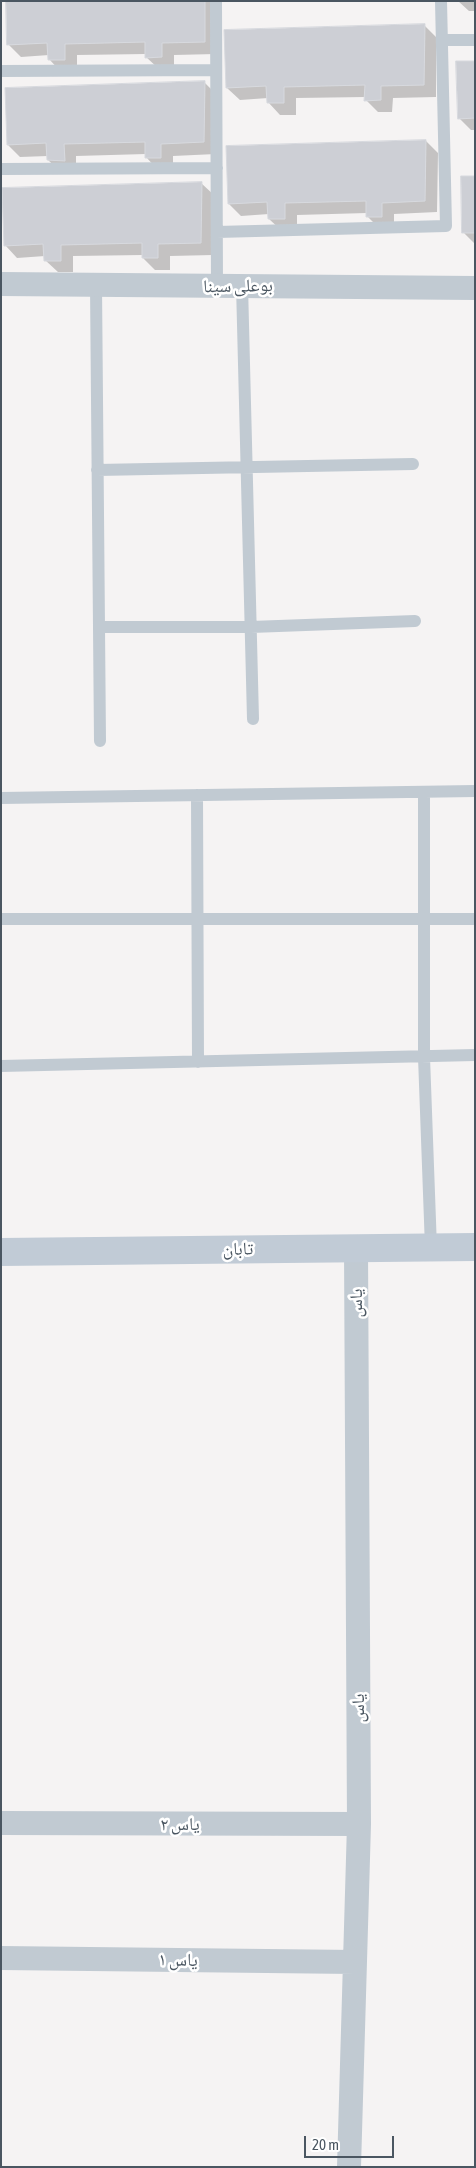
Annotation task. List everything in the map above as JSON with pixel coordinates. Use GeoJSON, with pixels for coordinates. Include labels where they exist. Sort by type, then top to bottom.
{"type":"FeatureCollection","features":[{"type":"Feature","properties":{"kind":"street","name":"بوعلی سینا"},"geometry":{"type":"LineString","coordinates":[[1,284],[475,288]]}},
{"type":"Feature","properties":{"kind":"street","name":"تابان"},"geometry":{"type":"LineString","coordinates":[[1,1252],[475,1247]]}},
{"type":"Feature","properties":{"kind":"street","name":"یاس"},"geometry":{"type":"LineString","coordinates":[[349,2167],[359,1824],[356,1248]]}},
{"type":"Feature","properties":{"kind":"street","name":"یاس ۲"},"geometry":{"type":"LineString","coordinates":[[1,1823],[359,1824]]}},
{"type":"Feature","properties":{"kind":"street","name":"یاس ۱"},"geometry":{"type":"LineString","coordinates":[[1,1958],[355,1962]]}},
{"type":"Feature","properties":{"kind":"lane"},"geometry":{"type":"LineString","coordinates":[[216,1],[217,286]]}},
{"type":"Feature","properties":{"kind":"lane"},"geometry":{"type":"LineString","coordinates":[[217,232],[446,226],[441,1]]}},
{"type":"Feature","properties":{"kind":"lane"},"geometry":{"type":"LineString","coordinates":[[442,40],[475,40]]}},
{"type":"Feature","properties":{"kind":"lane"},"geometry":{"type":"LineString","coordinates":[[1,71],[216,70]]}},
{"type":"Feature","properties":{"kind":"lane"},"geometry":{"type":"LineString","coordinates":[[1,169],[217,168]]}},
{"type":"Feature","properties":{"kind":"lane"},"geometry":{"type":"LineString","coordinates":[[96,285],[100,741]]}},
{"type":"Feature","properties":{"kind":"lane"},"geometry":{"type":"LineString","coordinates":[[242,285],[253,718]]}},
{"type":"Feature","properties":{"kind":"lane"},"geometry":{"type":"LineString","coordinates":[[97,470],[413,464]]}},
{"type":"Feature","properties":{"kind":"lane"},"geometry":{"type":"LineString","coordinates":[[99,627],[251,627],[415,621]]}},
{"type":"Feature","properties":{"kind":"lane"},"geometry":{"type":"LineString","coordinates":[[1,798],[475,791]]}},
{"type":"Feature","properties":{"kind":"lane"},"geometry":{"type":"LineString","coordinates":[[424,792],[424,1056],[431,1248]]}},
{"type":"Feature","properties":{"kind":"lane"},"geometry":{"type":"LineString","coordinates":[[197,795],[198,1062]]}},
{"type":"Feature","properties":{"kind":"lane"},"geometry":{"type":"LineString","coordinates":[[1,919],[475,918]]}},
{"type":"Feature","properties":{"kind":"lane"},"geometry":{"type":"LineString","coordinates":[[1,1066],[475,1055]]}},
{"type":"Feature","properties":{"kind":"building"},"geometry":{"type":"Polygon","coordinates":[[[6,1],[205,1],[205,42],[162,43],[162,57],[145,58],[145,42],[65,44],[65,60],[48,60],[47,43],[7,45],[6,1]]]}},
{"type":"Feature","properties":{"kind":"building"},"geometry":{"type":"Polygon","coordinates":[[[425,24],[424,85],[381,86],[381,100],[364,101],[365,85],[284,87],[284,103],[267,103],[266,86],[226,88],[224,30],[425,24]]]}},
{"type":"Feature","properties":{"kind":"building"},"geometry":{"type":"Polygon","coordinates":[[[456,61],[475,61],[475,118],[458,119],[456,61]]]}},
{"type":"Feature","properties":{"kind":"building"},"geometry":{"type":"Polygon","coordinates":[[[205,81],[204,142],[161,144],[161,158],[145,158],[145,142],[64,144],[65,161],[47,160],[46,143],[7,145],[5,88],[205,81]]]}},
{"type":"Feature","properties":{"kind":"building"},"geometry":{"type":"Polygon","coordinates":[[[426,140],[425,201],[382,203],[382,217],[366,217],[366,201],[285,203],[285,219],[268,219],[267,202],[228,204],[226,146],[426,140]]]}},
{"type":"Feature","properties":{"kind":"building"},"geometry":{"type":"Polygon","coordinates":[[[461,176],[475,176],[475,233],[462,233],[461,176]]]}},
{"type":"Feature","properties":{"kind":"building"},"geometry":{"type":"Polygon","coordinates":[[[202,182],[201,243],[158,244],[158,258],[142,258],[142,243],[61,245],[61,261],[44,261],[43,244],[4,246],[2,188],[202,182]]]}}]}
